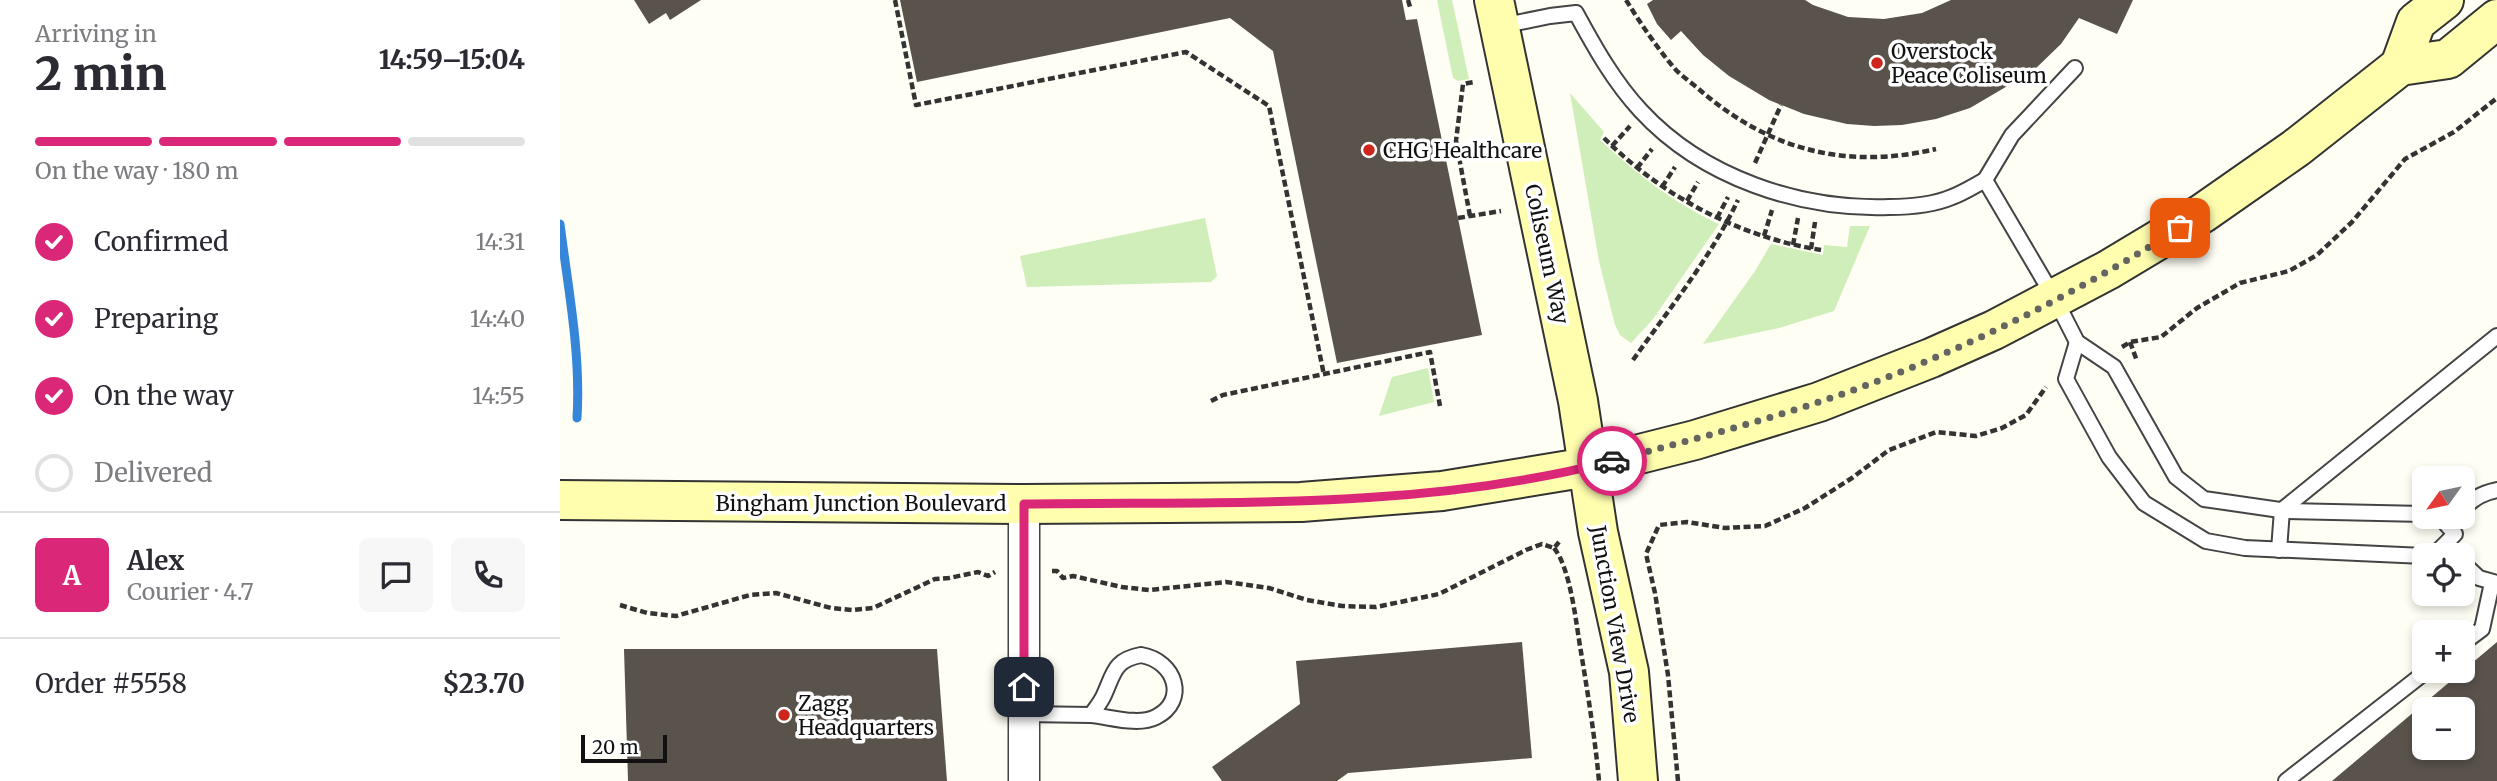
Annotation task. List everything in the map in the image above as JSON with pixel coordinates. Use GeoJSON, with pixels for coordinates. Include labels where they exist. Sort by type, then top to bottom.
{"type":"FeatureCollection","features":[{"type":"Feature","properties":{"kind":"main road"},"geometry":{"type":"LineString","coordinates":[[2400,66],[2416,22],[2444,0]]}},
{"type":"Feature","properties":{"kind":"main road","name":"Coliseum Way"},"geometry":{"type":"LineString","coordinates":[[1497,13],[1578,401],[1588,467]]}},
{"type":"Feature","properties":{"kind":"main road","name":"Bingham Junction Boulevard"},"geometry":{"type":"LineString","coordinates":[[560,500],[1024,504],[1301,502],[1442,491],[1588,467],[1695,440],[1819,402],[1931,358],[2055,299],[2156,243],[2248,183],[2400,66],[2448,59],[2497,19]]}},
{"type":"Feature","properties":{"kind":"main road","name":"Junction View Drive"},"geometry":{"type":"LineString","coordinates":[[1588,467],[1598,532],[1629,672],[1638,781]]}},
{"type":"Feature","properties":{"kind":"street"},"geometry":{"type":"LineString","coordinates":[[1024,504],[1024,781]]}},
{"type":"Feature","properties":{"kind":"lane"},"geometry":{"type":"LineString","coordinates":[[1497,13],[1550,16],[1576,13],[1611,72],[1642,111],[1698,156],[1746,181],[1818,204],[1863,208],[1908,207],[1952,198],[1985,180],[2012,135],[2076,68]]}},
{"type":"Feature","properties":{"kind":"lane"},"geometry":{"type":"LineString","coordinates":[[1985,180],[2055,299],[2077,342],[2115,367],[2176,477],[2204,499],[2282,510],[2412,514]]}},
{"type":"Feature","properties":{"kind":"lane"},"geometry":{"type":"LineString","coordinates":[[2279,550],[2282,510],[2497,336]]}},
{"type":"Feature","properties":{"kind":"lane"},"geometry":{"type":"LineString","coordinates":[[2077,342],[2066,379],[2109,457],[2144,503],[2206,541],[2245,548],[2412,556]]}},
{"type":"Feature","properties":{"kind":"lane"},"geometry":{"type":"LineString","coordinates":[[2475,498],[2497,490]]}},
{"type":"Feature","properties":{"kind":"lane"},"geometry":{"type":"LineString","coordinates":[[2451,529],[2455,534]]}},
{"type":"Feature","properties":{"kind":"lane"},"geometry":{"type":"LineString","coordinates":[[2456,529],[2457,543]]}},
{"type":"Feature","properties":{"kind":"lane"},"geometry":{"type":"LineString","coordinates":[[2446,543],[2455,534]]}},
{"type":"Feature","properties":{"kind":"lane"},"geometry":{"type":"LineString","coordinates":[[2475,574],[2494,583],[2482,629],[2475,634]]}},
{"type":"Feature","properties":{"kind":"lane"},"geometry":{"type":"LineString","coordinates":[[1024,714],[1091,715],[1136,721],[1157,717],[1166,710],[1174,691],[1169,670],[1162,662],[1141,655],[1121,662],[1114,670],[1103,697],[1091,715]]}},
{"type":"Feature","properties":{"kind":"lane"},"geometry":{"type":"LineString","coordinates":[[2286,781],[2412,683]]}},
{"type":"Feature","properties":{"kind":"path"},"geometry":{"type":"LineString","coordinates":[[895,0],[916,105],[1186,52],[1269,106],[1324,375]]}},
{"type":"Feature","properties":{"kind":"path"},"geometry":{"type":"LineString","coordinates":[[1408,0],[1410,7]]}},
{"type":"Feature","properties":{"kind":"path"},"geometry":{"type":"LineString","coordinates":[[1626,0],[1677,71],[1733,116],[1767,136],[1815,150],[1871,158],[1905,156],[1936,149]]}},
{"type":"Feature","properties":{"kind":"path"},"geometry":{"type":"LineString","coordinates":[[1470,216],[1456,141],[1463,84],[1474,82]]}},
{"type":"Feature","properties":{"kind":"path"},"geometry":{"type":"LineString","coordinates":[[2141,372],[2130,342],[2161,337],[2197,308],[2240,283],[2289,271],[2317,256],[2352,222],[2405,159],[2454,132],[2497,98]]}},
{"type":"Feature","properties":{"kind":"path"},"geometry":{"type":"LineString","coordinates":[[1633,360],[1690,281],[1727,223],[1781,106]]}},
{"type":"Feature","properties":{"kind":"path"},"geometry":{"type":"LineString","coordinates":[[1604,138],[1662,187],[1727,223],[1793,245],[1821,250]]}},
{"type":"Feature","properties":{"kind":"path"},"geometry":{"type":"LineString","coordinates":[[1793,245],[1802,200]]}},
{"type":"Feature","properties":{"kind":"path"},"geometry":{"type":"LineString","coordinates":[[1811,249],[1818,204]]}},
{"type":"Feature","properties":{"kind":"path"},"geometry":{"type":"LineString","coordinates":[[1458,218],[1501,211]]}},
{"type":"Feature","properties":{"kind":"path"},"geometry":{"type":"LineString","coordinates":[[1211,401],[1223,395],[1430,352],[1440,406]]}},
{"type":"Feature","properties":{"kind":"path"},"geometry":{"type":"LineString","coordinates":[[1678,781],[1668,675],[1646,554],[1659,526],[1687,522],[1725,528],[1765,526],[1805,508],[1889,450],[1936,432],[1976,436],[2002,428],[2026,415],[2047,386]]}},
{"type":"Feature","properties":{"kind":"path"},"geometry":{"type":"LineString","coordinates":[[1554,548],[1559,542]]}},
{"type":"Feature","properties":{"kind":"path"},"geometry":{"type":"LineString","coordinates":[[620,606],[647,613],[676,616],[750,595],[776,593],[831,608],[852,610],[873,608],[935,579],[949,579],[978,572],[988,576],[995,572],[1024,570],[1057,571],[1063,578],[1073,576],[1149,590],[1226,582],[1269,588],[1307,600],[1342,606],[1376,607],[1439,594],[1542,544],[1554,548],[1559,555],[1572,599],[1596,745],[1599,781]]}},
{"type":"Feature","properties":{"kind":"green space"},"geometry":{"type":"Polygon","coordinates":[[[1437,0],[1452,0],[1469,79],[1458,81],[1453,78],[1437,0]]]}},
{"type":"Feature","properties":{"kind":"green space"},"geometry":{"type":"Polygon","coordinates":[[[1570,93],[1604,132],[1600,140],[1614,153],[1671,197],[1719,224],[1653,319],[1631,343],[1620,335],[1615,325],[1599,261],[1570,93]]]}},
{"type":"Feature","properties":{"kind":"green space"},"geometry":{"type":"Polygon","coordinates":[[[1205,218],[1217,276],[1211,282],[1027,287],[1020,256],[1205,218]]]}},
{"type":"Feature","properties":{"kind":"green space"},"geometry":{"type":"Polygon","coordinates":[[[1850,226],[1870,226],[1834,311],[1779,328],[1703,344],[1771,244],[1823,255],[1824,245],[1847,247],[1850,226]]]}},
{"type":"Feature","properties":{"kind":"green space"},"geometry":{"type":"Polygon","coordinates":[[[1428,368],[1434,402],[1379,416],[1392,377],[1428,368]]]}},
{"type":"Feature","properties":{"kind":"building"},"geometry":{"type":"Polygon","coordinates":[[[634,0],[701,0],[670,20],[666,13],[649,24],[634,0]]]}},
{"type":"Feature","properties":{"kind":"building","name":"CHG Healthcare"},"geometry":{"type":"Polygon","coordinates":[[[900,0],[1402,0],[1406,20],[1417,19],[1482,335],[1337,363],[1273,51],[1230,18],[917,82],[900,0]]]}},
{"type":"Feature","properties":{"kind":"building","name":"Overstock Peace Coliseum"},"geometry":{"type":"Polygon","coordinates":[[[1653,0],[1805,0],[1848,17],[1884,19],[1922,13],[1951,0],[2133,0],[2117,34],[2079,18],[2061,44],[2033,71],[1970,108],[1936,119],[1902,125],[1874,126],[1847,124],[1804,114],[1769,100],[1729,76],[1703,55],[1681,31],[1671,40],[1657,24],[1647,4],[1653,0]]]}},
{"type":"Feature","properties":{"kind":"building"},"geometry":{"type":"Polygon","coordinates":[[[1522,642],[1532,758],[1348,773],[1337,781],[1222,781],[1212,767],[1300,704],[1296,661],[1522,642]]]}},
{"type":"Feature","properties":{"kind":"building"},"geometry":{"type":"Polygon","coordinates":[[[2497,642],[2497,781],[2332,781],[2412,714],[2412,760],[2475,760],[2475,697],[2432,697],[2448,683],[2475,683],[2475,661],[2497,642]]]}},
{"type":"Feature","properties":{"kind":"building","name":"Zagg Headquarters"},"geometry":{"type":"Polygon","coordinates":[[[624,649],[937,649],[947,781],[628,781],[624,649]]]}},
{"type":"Feature","properties":{"kind":"waterway"},"geometry":{"type":"LineString","coordinates":[[560,224],[575,345],[577,418]]}},
{"type":"Feature","properties":{"kind":"way so far"},"geometry":{"type":"LineString","coordinates":[[1612,461],[1695,440],[1819,402],[1931,358],[2055,299],[2180,228]]}},
{"type":"Feature","properties":{"kind":"place","name":"Overstock Peace Coliseum"},"geometry":{"type":"Point","coordinates":[1877,63]}},
{"type":"Feature","properties":{"kind":"place","name":"CHG Healthcare"},"geometry":{"type":"Point","coordinates":[1369,150]}},
{"type":"Feature","properties":{"kind":"place","name":"Zagg Headquarters"},"geometry":{"type":"Point","coordinates":[784,715]}},
{"type":"Feature","properties":{"kind":"route"},"geometry":{"type":"LineString","coordinates":[[1024,687],[1024,504],[1301,502],[1389,496],[1550,475],[1612,461]]}}]}
